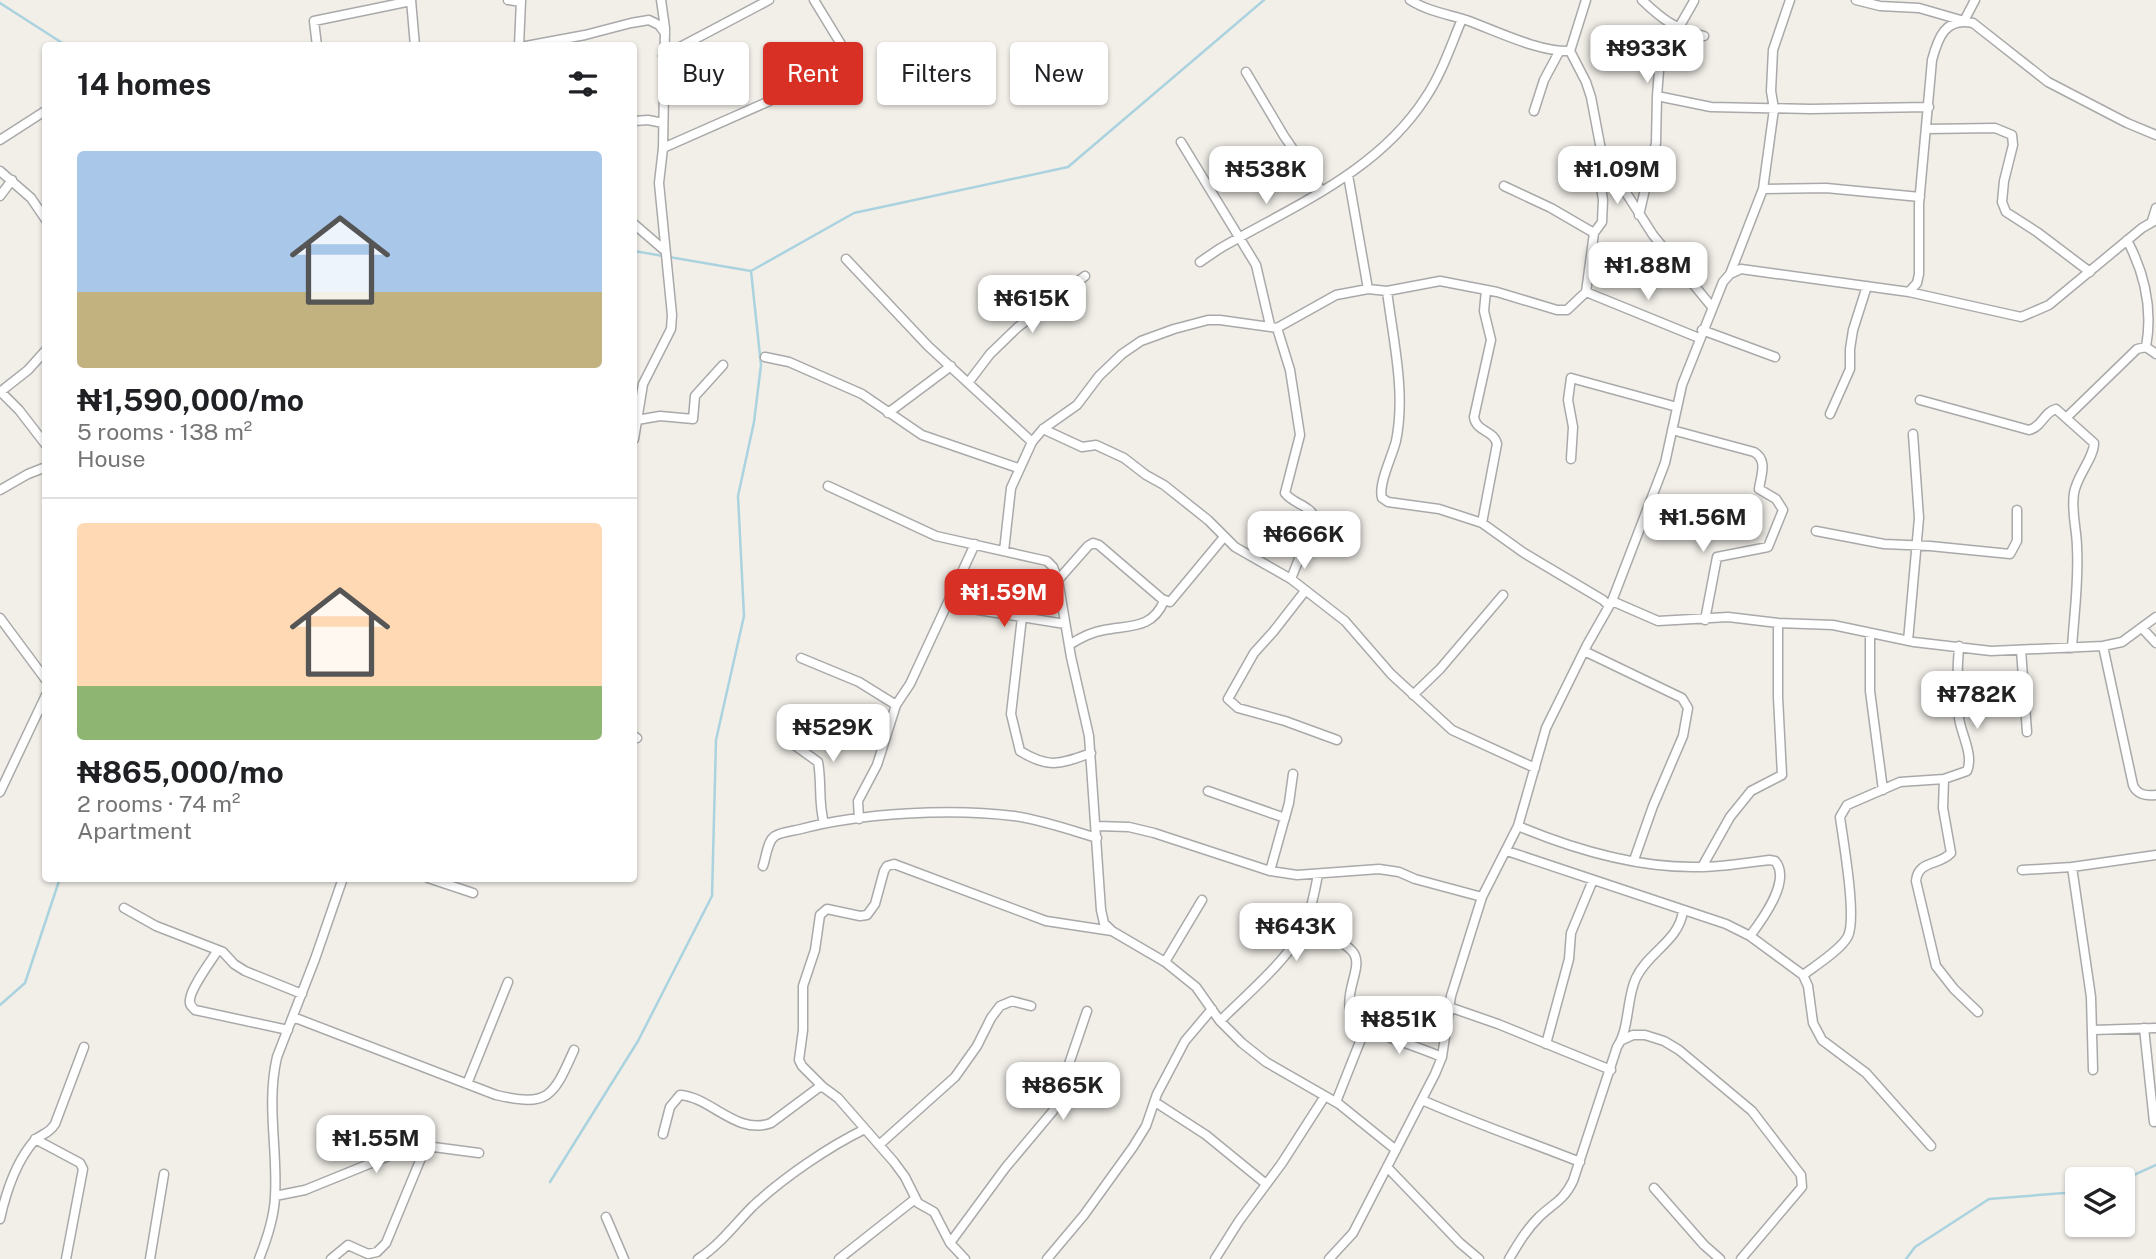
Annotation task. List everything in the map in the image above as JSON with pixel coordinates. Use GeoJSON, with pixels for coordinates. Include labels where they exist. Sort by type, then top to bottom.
{"type":"FeatureCollection","features":[{"type":"Feature","properties":{"kind":"street"},"geometry":{"type":"LineString","coordinates":[[508,0],[521,1],[522,42]]}},
{"type":"Feature","properties":{"kind":"street"},"geometry":{"type":"LineString","coordinates":[[661,0],[664,42]]}},
{"type":"Feature","properties":{"kind":"street"},"geometry":{"type":"LineString","coordinates":[[690,42],[769,0]]}},
{"type":"Feature","properties":{"kind":"street"},"geometry":{"type":"LineString","coordinates":[[663,148],[849,66],[850,59],[814,0]]}},
{"type":"Feature","properties":{"kind":"street"},"geometry":{"type":"LineString","coordinates":[[1410,0],[1422,7],[1559,52],[1570,51]]}},
{"type":"Feature","properties":{"kind":"street"},"geometry":{"type":"LineString","coordinates":[[1586,0],[1570,51],[1589,89],[1602,155],[1640,215],[1712,307]]}},
{"type":"Feature","properties":{"kind":"street"},"geometry":{"type":"LineString","coordinates":[[1642,0],[1659,17],[1678,29],[1704,36]]}},
{"type":"Feature","properties":{"kind":"street"},"geometry":{"type":"LineString","coordinates":[[1731,274],[1763,190],[1773,109],[1773,50],[1790,0]]}},
{"type":"Feature","properties":{"kind":"street"},"geometry":{"type":"LineString","coordinates":[[1856,0],[1880,6],[1919,8],[1984,29],[2048,82],[2156,135]]}},
{"type":"Feature","properties":{"kind":"street"},"geometry":{"type":"LineString","coordinates":[[1909,292],[1917,283],[1919,274],[1920,197],[1932,60],[1938,38],[1946,29],[1964,21],[1975,0]]}},
{"type":"Feature","properties":{"kind":"street"},"geometry":{"type":"LineString","coordinates":[[317,42],[314,21],[411,1],[415,42]]}},
{"type":"Feature","properties":{"kind":"street"},"geometry":{"type":"LineString","coordinates":[[1678,29],[1694,1]]}},
{"type":"Feature","properties":{"kind":"street"},"geometry":{"type":"LineString","coordinates":[[1200,262],[1348,175],[1373,157],[1399,132],[1426,98],[1462,19]]}},
{"type":"Feature","properties":{"kind":"street"},"geometry":{"type":"LineString","coordinates":[[541,42],[649,20],[655,22],[665,33]]}},
{"type":"Feature","properties":{"kind":"street"},"geometry":{"type":"LineString","coordinates":[[1534,111],[1544,80],[1559,52]]}},
{"type":"Feature","properties":{"kind":"street"},"geometry":{"type":"LineString","coordinates":[[1640,215],[1656,143],[1660,58]]}},
{"type":"Feature","properties":{"kind":"street"},"geometry":{"type":"LineString","coordinates":[[1246,72],[1284,136],[1321,190]]}},
{"type":"Feature","properties":{"kind":"street"},"geometry":{"type":"LineString","coordinates":[[1657,96],[1711,107],[1928,107]]}},
{"type":"Feature","properties":{"kind":"street"},"geometry":{"type":"LineString","coordinates":[[663,105],[663,148],[659,183],[672,314],[671,329],[643,384],[637,420],[660,416],[694,419],[695,397],[723,365]]}},
{"type":"Feature","properties":{"kind":"street"},"geometry":{"type":"LineString","coordinates":[[0,140],[42,113]]}},
{"type":"Feature","properties":{"kind":"street"},"geometry":{"type":"LineString","coordinates":[[637,121],[663,123]]}},
{"type":"Feature","properties":{"kind":"street"},"geometry":{"type":"LineString","coordinates":[[1926,129],[1995,128],[2012,135],[2002,202],[2006,212],[2090,272]]}},
{"type":"Feature","properties":{"kind":"street"},"geometry":{"type":"LineString","coordinates":[[1181,142],[1255,265],[1273,327],[1290,370],[1300,435],[1285,493],[1312,512],[1315,518],[1291,579]]}},
{"type":"Feature","properties":{"kind":"street"},"geometry":{"type":"LineString","coordinates":[[1004,551],[1011,488],[1032,442],[1043,429],[1065,415],[1122,354],[1141,341],[1208,320],[1273,327],[1336,295],[1368,289],[1387,291],[1440,281],[1486,290],[1557,310],[1567,310],[1586,292],[1594,233],[1602,222],[1600,181],[1608,163]]}},
{"type":"Feature","properties":{"kind":"street"},"geometry":{"type":"LineString","coordinates":[[0,171],[31,198],[42,214]]}},
{"type":"Feature","properties":{"kind":"street"},"geometry":{"type":"LineString","coordinates":[[1348,175],[1368,289]]}},
{"type":"Feature","properties":{"kind":"street"},"geometry":{"type":"LineString","coordinates":[[0,196],[12,180]]}},
{"type":"Feature","properties":{"kind":"street"},"geometry":{"type":"LineString","coordinates":[[1504,186],[1552,208],[1594,233]]}},
{"type":"Feature","properties":{"kind":"street"},"geometry":{"type":"LineString","coordinates":[[1763,190],[1826,188],[1920,197]]}},
{"type":"Feature","properties":{"kind":"street"},"geometry":{"type":"LineString","coordinates":[[1329,1259],[1353,1233],[1442,1057],[1449,1007],[1482,897],[1518,826],[1546,728],[1611,604],[1665,463],[1682,385],[1723,282],[1741,269],[1909,292],[2021,317],[2049,305],[2090,272],[2154,220],[2156,208]]}},
{"type":"Feature","properties":{"kind":"street"},"geometry":{"type":"LineString","coordinates":[[637,226],[665,251]]}},
{"type":"Feature","properties":{"kind":"street"},"geometry":{"type":"LineString","coordinates":[[2127,240],[2141,267],[2150,324],[2146,347]]}},
{"type":"Feature","properties":{"kind":"street"},"geometry":{"type":"LineString","coordinates":[[846,259],[928,346],[1032,442]]}},
{"type":"Feature","properties":{"kind":"street"},"geometry":{"type":"LineString","coordinates":[[968,383],[990,354],[1018,327],[1085,276]]}},
{"type":"Feature","properties":{"kind":"street"},"geometry":{"type":"LineString","coordinates":[[1830,414],[1850,369],[1853,330],[1867,286]]}},
{"type":"Feature","properties":{"kind":"street"},"geometry":{"type":"LineString","coordinates":[[1482,523],[1497,444],[1493,435],[1478,426],[1474,417],[1491,340],[1484,311],[1486,290]]}},
{"type":"Feature","properties":{"kind":"street"},"geometry":{"type":"LineString","coordinates":[[1387,291],[1398,382],[1399,415],[1394,449],[1380,489],[1382,498],[1388,502],[1439,509],[1482,523],[1524,553],[1611,604],[1658,621],[1728,618],[1833,625],[1908,641],[1991,651],[2103,646],[2122,642],[2156,617]]}},
{"type":"Feature","properties":{"kind":"street"},"geometry":{"type":"LineString","coordinates":[[1586,292],[1701,334],[1775,357]]}},
{"type":"Feature","properties":{"kind":"street"},"geometry":{"type":"LineString","coordinates":[[2066,418],[2137,349],[2146,347],[2156,354]]}},
{"type":"Feature","properties":{"kind":"street"},"geometry":{"type":"LineString","coordinates":[[42,354],[28,370],[0,392],[19,410],[42,440]]}},
{"type":"Feature","properties":{"kind":"street"},"geometry":{"type":"LineString","coordinates":[[765,357],[789,362],[862,394],[922,435],[1018,468]]}},
{"type":"Feature","properties":{"kind":"street"},"geometry":{"type":"LineString","coordinates":[[888,413],[951,366]]}},
{"type":"Feature","properties":{"kind":"street"},"geometry":{"type":"LineString","coordinates":[[1571,459],[1573,427],[1568,400],[1571,378],[1676,407]]}},
{"type":"Feature","properties":{"kind":"street"},"geometry":{"type":"LineString","coordinates":[[1920,400],[2029,430],[2039,426],[2053,409],[2094,443],[2094,449],[2080,473],[2074,491],[2077,547],[2072,648]]}},
{"type":"Feature","properties":{"kind":"street"},"geometry":{"type":"LineString","coordinates":[[1043,429],[1082,447],[1096,445],[1125,458],[1146,475],[1173,490],[1235,547],[1291,579],[1345,621],[1391,674],[1459,735],[1535,768]]}},
{"type":"Feature","properties":{"kind":"street"},"geometry":{"type":"LineString","coordinates":[[1672,430],[1754,452],[1760,456],[1763,461],[1759,489],[1776,499],[1783,510],[1768,547],[1717,557],[1705,620]]}},
{"type":"Feature","properties":{"kind":"street"},"geometry":{"type":"LineString","coordinates":[[1908,641],[1919,518],[1913,434]]}},
{"type":"Feature","properties":{"kind":"street"},"geometry":{"type":"LineString","coordinates":[[0,490],[42,469]]}},
{"type":"Feature","properties":{"kind":"street"},"geometry":{"type":"LineString","coordinates":[[828,486],[936,536],[1047,561],[1053,567],[1058,580],[1091,753],[1104,923],[1112,931],[1166,962],[1196,988],[1220,1021],[1266,1062],[1336,1102],[1396,1150]]}},
{"type":"Feature","properties":{"kind":"street"},"geometry":{"type":"LineString","coordinates":[[1816,531],[1884,544],[2010,554],[2017,541],[2017,510]]}},
{"type":"Feature","properties":{"kind":"street"},"geometry":{"type":"LineString","coordinates":[[1058,580],[1088,546],[1096,543],[1164,601],[1173,601],[1224,537]]}},
{"type":"Feature","properties":{"kind":"street"},"geometry":{"type":"LineString","coordinates":[[859,819],[858,801],[877,765],[896,705],[911,684],[975,544]]}},
{"type":"Feature","properties":{"kind":"street"},"geometry":{"type":"LineString","coordinates":[[1306,591],[1254,653],[1228,699],[1238,709],[1286,721],[1337,740]]}},
{"type":"Feature","properties":{"kind":"street"},"geometry":{"type":"LineString","coordinates":[[1413,695],[1440,669],[1503,595]]}},
{"type":"Feature","properties":{"kind":"street"},"geometry":{"type":"LineString","coordinates":[[1069,645],[1086,635],[1150,621],[1160,611],[1164,601]]}},
{"type":"Feature","properties":{"kind":"street"},"geometry":{"type":"LineString","coordinates":[[947,605],[1065,624]]}},
{"type":"Feature","properties":{"kind":"street"},"geometry":{"type":"LineString","coordinates":[[1022,617],[1011,715],[1020,751],[1039,762],[1066,762],[1091,753]]}},
{"type":"Feature","properties":{"kind":"street"},"geometry":{"type":"LineString","coordinates":[[0,618],[42,675]]}},
{"type":"Feature","properties":{"kind":"street"},"geometry":{"type":"LineString","coordinates":[[1702,867],[1730,817],[1751,791],[1782,775],[1778,623]]}},
{"type":"Feature","properties":{"kind":"street"},"geometry":{"type":"LineString","coordinates":[[2142,628],[2156,643]]}},
{"type":"Feature","properties":{"kind":"street"},"geometry":{"type":"LineString","coordinates":[[1870,633],[1870,691],[1883,790]]}},
{"type":"Feature","properties":{"kind":"street"},"geometry":{"type":"LineString","coordinates":[[1803,975],[1844,942],[1850,930],[1850,891],[1840,817],[1847,805],[1910,780],[1944,779],[1967,771],[1969,766],[1959,721],[1956,673],[1959,646]]}},
{"type":"Feature","properties":{"kind":"street"},"geometry":{"type":"LineString","coordinates":[[2103,646],[2133,785],[2139,793],[2156,795]]}},
{"type":"Feature","properties":{"kind":"street"},"geometry":{"type":"LineString","coordinates":[[2021,650],[2027,732]]}},
{"type":"Feature","properties":{"kind":"street"},"geometry":{"type":"LineString","coordinates":[[1584,651],[1629,675],[1682,698],[1688,708],[1683,736],[1653,806],[1634,860]]}},
{"type":"Feature","properties":{"kind":"street"},"geometry":{"type":"LineString","coordinates":[[801,658],[859,682],[896,705]]}},
{"type":"Feature","properties":{"kind":"street"},"geometry":{"type":"LineString","coordinates":[[0,792],[42,703]]}},
{"type":"Feature","properties":{"kind":"street"},"geometry":{"type":"LineString","coordinates":[[786,738],[818,762],[824,823]]}},
{"type":"Feature","properties":{"kind":"street"},"geometry":{"type":"LineString","coordinates":[[1270,871],[1285,818],[1293,774]]}},
{"type":"Feature","properties":{"kind":"street"},"geometry":{"type":"LineString","coordinates":[[1944,779],[1944,808],[1951,853],[1946,859],[1921,868],[1916,881],[1936,966],[1954,989],[1978,1012]]}},
{"type":"Feature","properties":{"kind":"street"},"geometry":{"type":"LineString","coordinates":[[1208,791],[1285,818]]}},
{"type":"Feature","properties":{"kind":"street"},"geometry":{"type":"LineString","coordinates":[[763,866],[775,836],[824,823],[859,819],[983,813],[1018,817],[1097,838]]}},
{"type":"Feature","properties":{"kind":"street"},"geometry":{"type":"LineString","coordinates":[[1518,826],[1571,846],[1634,860],[1702,867],[1769,860],[1779,865],[1781,871],[1778,888],[1770,906],[1750,936]]}},
{"type":"Feature","properties":{"kind":"street"},"geometry":{"type":"LineString","coordinates":[[1097,827],[1129,827],[1154,833],[1270,871],[1297,875],[1379,869],[1399,872],[1482,897]]}},
{"type":"Feature","properties":{"kind":"street"},"geometry":{"type":"LineString","coordinates":[[1507,851],[1727,924],[1750,936],[1803,975],[1808,986],[1813,1023],[1822,1040],[1866,1073],[1931,1146]]}},
{"type":"Feature","properties":{"kind":"street"},"geometry":{"type":"LineString","coordinates":[[2022,870],[2072,867],[2156,855]]}},
{"type":"Feature","properties":{"kind":"street"},"geometry":{"type":"LineString","coordinates":[[965,1259],[950,1243],[934,1212],[918,1203],[905,1177],[879,1145],[838,1098],[802,1066],[798,1055],[803,1030],[803,986],[815,950],[820,915],[827,909],[860,916],[871,912],[887,866],[894,864],[1046,921],[1112,931]]}},
{"type":"Feature","properties":{"kind":"street"},"geometry":{"type":"LineString","coordinates":[[2072,867],[2091,998],[2093,1070]]}},
{"type":"Feature","properties":{"kind":"street"},"geometry":{"type":"LineString","coordinates":[[1220,1021],[1280,959],[1304,927],[1318,874]]}},
{"type":"Feature","properties":{"kind":"street"},"geometry":{"type":"LineString","coordinates":[[1546,1044],[1569,959],[1571,933],[1592,880]]}},
{"type":"Feature","properties":{"kind":"street"},"geometry":{"type":"LineString","coordinates":[[259,1259],[269,1235],[275,1196],[271,1098],[277,1057],[342,882]]}},
{"type":"Feature","properties":{"kind":"street"},"geometry":{"type":"LineString","coordinates":[[440,882],[473,893]]}},
{"type":"Feature","properties":{"kind":"street"},"geometry":{"type":"LineString","coordinates":[[1166,962],[1202,900]]}},
{"type":"Feature","properties":{"kind":"street"},"geometry":{"type":"LineString","coordinates":[[124,908],[156,926],[218,950],[245,971],[302,994]]}},
{"type":"Feature","properties":{"kind":"street"},"geometry":{"type":"LineString","coordinates":[[1622,1040],[1636,978],[1676,932],[1683,911]]}},
{"type":"Feature","properties":{"kind":"street"},"geometry":{"type":"LineString","coordinates":[[1304,927],[1346,946],[1356,956],[1357,965],[1349,1000],[1354,1017],[1365,1029],[1442,1057]]}},
{"type":"Feature","properties":{"kind":"street"},"geometry":{"type":"LineString","coordinates":[[218,950],[193,992],[191,1006],[195,1010],[288,1030]]}},
{"type":"Feature","properties":{"kind":"street"},"geometry":{"type":"LineString","coordinates":[[467,1084],[508,982]]}},
{"type":"Feature","properties":{"kind":"street"},"geometry":{"type":"LineString","coordinates":[[879,1145],[955,1077],[978,1046],[991,1018],[1000,1006],[1012,1001],[1031,1006]]}},
{"type":"Feature","properties":{"kind":"street"},"geometry":{"type":"LineString","coordinates":[[1449,1007],[1611,1070]]}},
{"type":"Feature","properties":{"kind":"street"},"geometry":{"type":"LineString","coordinates":[[1047,1259],[1084,1215],[1133,1147],[1146,1126],[1166,1074],[1185,1041],[1212,1009]]}},
{"type":"Feature","properties":{"kind":"street"},"geometry":{"type":"LineString","coordinates":[[950,1243],[1006,1167],[1053,1111],[1087,1011]]}},
{"type":"Feature","properties":{"kind":"street"},"geometry":{"type":"LineString","coordinates":[[293,1017],[496,1095],[519,1100],[537,1099],[551,1091],[560,1081],[574,1050]]}},
{"type":"Feature","properties":{"kind":"street"},"geometry":{"type":"LineString","coordinates":[[2144,1028],[2154,1122]]}},
{"type":"Feature","properties":{"kind":"street"},"geometry":{"type":"LineString","coordinates":[[2093,1030],[2156,1028]]}},
{"type":"Feature","properties":{"kind":"street"},"geometry":{"type":"LineString","coordinates":[[1336,1102],[1365,1029]]}},
{"type":"Feature","properties":{"kind":"street"},"geometry":{"type":"LineString","coordinates":[[1509,1259],[1522,1236],[1540,1216],[1565,1196],[1580,1162],[1617,1046],[1622,1040],[1633,1035],[1645,1035],[1664,1041],[1679,1050],[1752,1111],[1801,1175],[1801,1187],[1741,1259]]}},
{"type":"Feature","properties":{"kind":"street"},"geometry":{"type":"LineString","coordinates":[[0,1219],[6,1191],[35,1139],[49,1133],[55,1124],[84,1047]]}},
{"type":"Feature","properties":{"kind":"street"},"geometry":{"type":"LineString","coordinates":[[663,1134],[670,1108],[680,1095],[692,1097],[743,1123],[763,1126],[771,1124],[823,1087]]}},
{"type":"Feature","properties":{"kind":"street"},"geometry":{"type":"LineString","coordinates":[[1215,1259],[1325,1096]]}},
{"type":"Feature","properties":{"kind":"street"},"geometry":{"type":"LineString","coordinates":[[1422,1100],[1470,1122],[1508,1133],[1580,1162]]}},
{"type":"Feature","properties":{"kind":"street"},"geometry":{"type":"LineString","coordinates":[[1155,1102],[1206,1135],[1266,1184]]}},
{"type":"Feature","properties":{"kind":"street"},"geometry":{"type":"LineString","coordinates":[[698,1259],[716,1246],[770,1191],[841,1141],[865,1129]]}},
{"type":"Feature","properties":{"kind":"street"},"geometry":{"type":"LineString","coordinates":[[35,1139],[75,1160],[83,1169],[66,1259]]}},
{"type":"Feature","properties":{"kind":"street"},"geometry":{"type":"LineString","coordinates":[[275,1196],[305,1190],[406,1149],[426,1146],[479,1153]]}},
{"type":"Feature","properties":{"kind":"street"},"geometry":{"type":"LineString","coordinates":[[331,1259],[348,1245],[368,1254],[377,1252],[386,1243],[426,1146]]}},
{"type":"Feature","properties":{"kind":"street"},"geometry":{"type":"LineString","coordinates":[[1387,1167],[1460,1243],[1479,1259]]}},
{"type":"Feature","properties":{"kind":"street"},"geometry":{"type":"LineString","coordinates":[[150,1259],[164,1174]]}},
{"type":"Feature","properties":{"kind":"street"},"geometry":{"type":"LineString","coordinates":[[1654,1188],[1704,1245],[1720,1259]]}},
{"type":"Feature","properties":{"kind":"street"},"geometry":{"type":"LineString","coordinates":[[839,1259],[915,1199]]}},
{"type":"Feature","properties":{"kind":"street"},"geometry":{"type":"LineString","coordinates":[[606,1217],[624,1259]]}},
{"type":"Feature","properties":{"kind":"waterway"},"geometry":{"type":"LineString","coordinates":[[637,252],[751,271],[854,213],[1068,167],[1264,0]]}},
{"type":"Feature","properties":{"kind":"waterway"},"geometry":{"type":"LineString","coordinates":[[0,3],[61,42]]}},
{"type":"Feature","properties":{"kind":"waterway"},"geometry":{"type":"LineString","coordinates":[[550,1182],[638,1041],[712,896],[716,740],[744,616],[738,496],[754,422],[761,365],[751,271]]}},
{"type":"Feature","properties":{"kind":"waterway"},"geometry":{"type":"LineString","coordinates":[[0,1005],[25,983],[59,882]]}},
{"type":"Feature","properties":{"kind":"waterway"},"geometry":{"type":"LineString","coordinates":[[2135,1175],[2156,1165]]}},
{"type":"Feature","properties":{"kind":"waterway"},"geometry":{"type":"LineString","coordinates":[[1906,1259],[1915,1247],[1989,1199],[2065,1193]]}}]}
